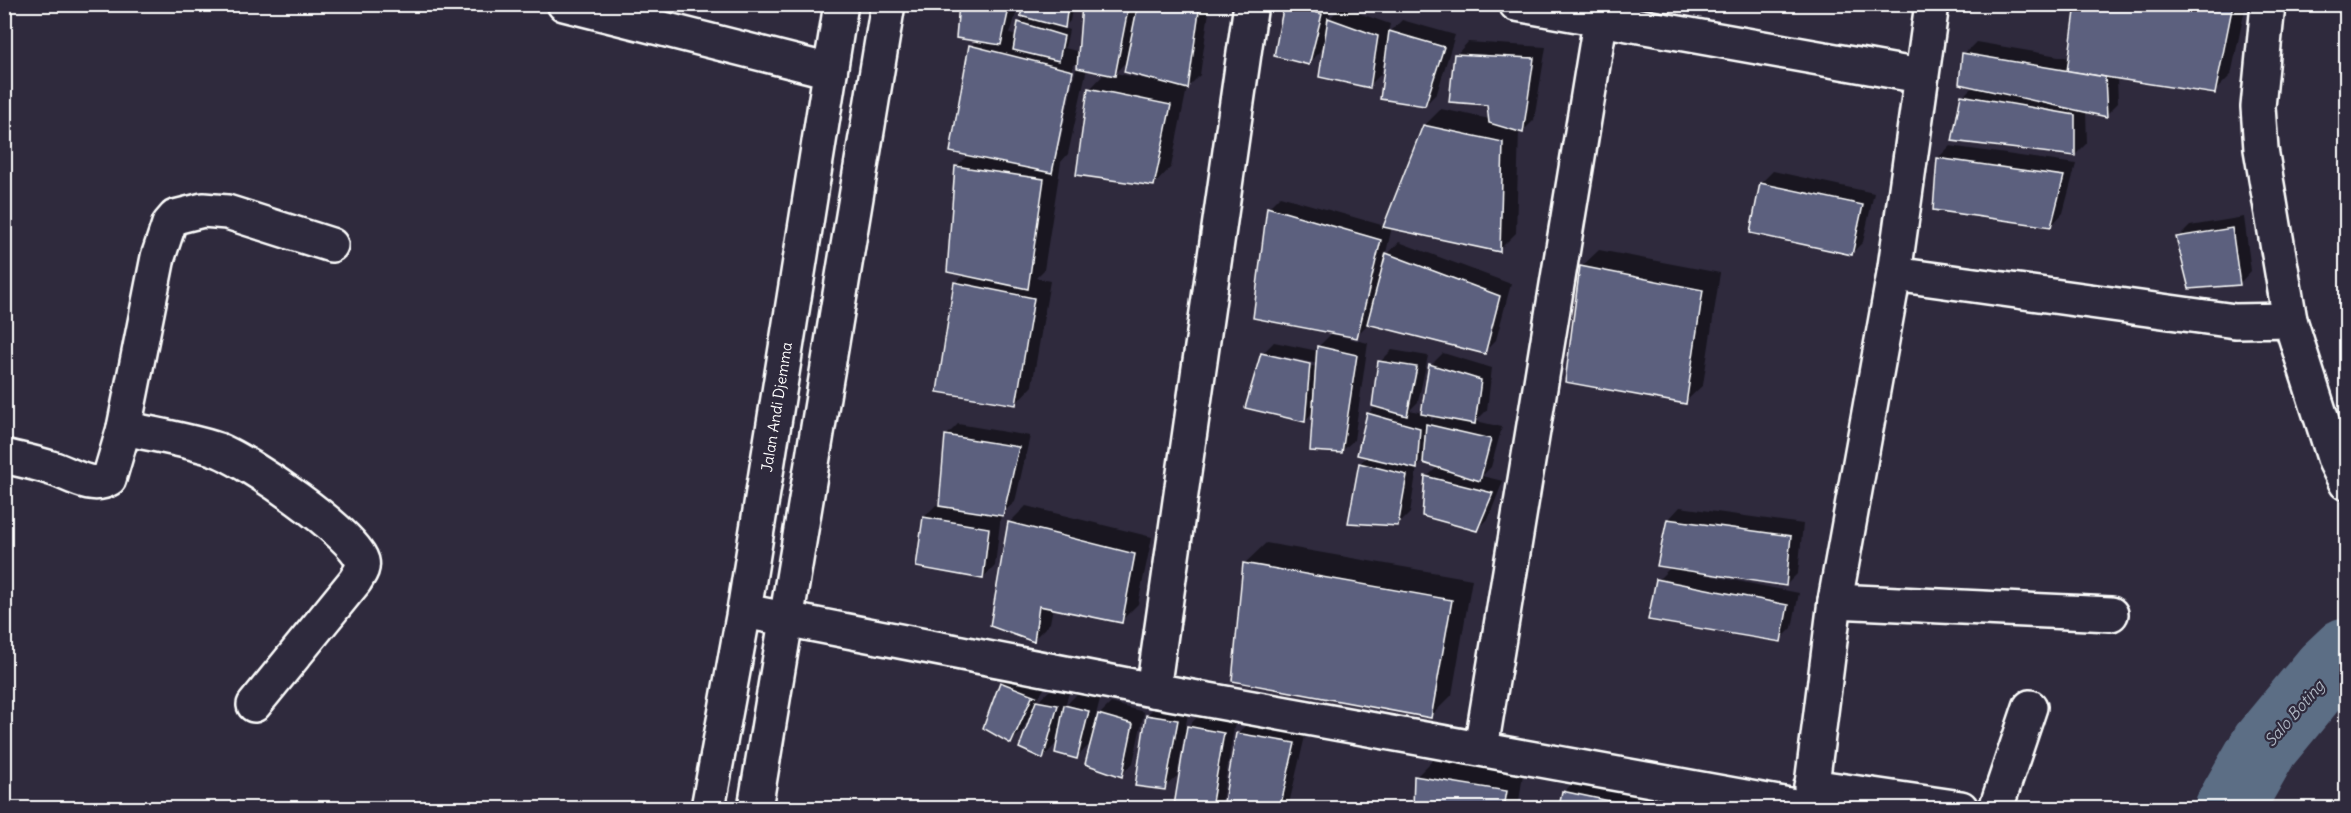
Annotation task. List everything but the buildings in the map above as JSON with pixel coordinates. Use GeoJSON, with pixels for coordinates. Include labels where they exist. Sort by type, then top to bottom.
{"type":"FeatureCollection","features":[{"type":"Feature","properties":{"kind":"main road"},"geometry":{"type":"LineString","coordinates":[[564,4],[831,71]]}},
{"type":"Feature","properties":{"kind":"main road","name":"Jalan Andi Djemma"},"geometry":{"type":"LineString","coordinates":[[708,808],[744,611],[841,4]]}},
{"type":"Feature","properties":{"kind":"main road"},"geometry":{"type":"LineString","coordinates":[[755,808],[888,4]]}},
{"type":"Feature","properties":{"kind":"main road"},"geometry":{"type":"LineString","coordinates":[[1153,690],[1251,4]]}},
{"type":"Feature","properties":{"kind":"main road"},"geometry":{"type":"LineString","coordinates":[[1516,4],[1602,13],[1920,76]]}},
{"type":"Feature","properties":{"kind":"main road"},"geometry":{"type":"LineString","coordinates":[[1808,801],[1835,601],[1894,274],[1920,76],[1932,4]]}},
{"type":"Feature","properties":{"kind":"main road"},"geometry":{"type":"LineString","coordinates":[[2268,4],[2258,107],[2261,149],[2290,320],[2335,461],[2346,483]]}},
{"type":"Feature","properties":{"kind":"main road"},"geometry":{"type":"LineString","coordinates":[[1481,748],[1602,13]]}},
{"type":"Feature","properties":{"kind":"main road"},"geometry":{"type":"LineString","coordinates":[[4,456],[53,468],[83,481],[103,483],[110,479],[124,428],[158,257],[169,224],[175,217],[203,210],[227,212],[331,245]]}},
{"type":"Feature","properties":{"kind":"main road"},"geometry":{"type":"LineString","coordinates":[[1894,274],[2235,321],[2290,320]]}},
{"type":"Feature","properties":{"kind":"main road"},"geometry":{"type":"LineString","coordinates":[[124,428],[217,450],[235,458],[346,538],[363,562],[362,570],[254,705]]}},
{"type":"Feature","properties":{"kind":"main road"},"geometry":{"type":"LineString","coordinates":[[1835,601],[2111,614]]}},
{"type":"Feature","properties":{"kind":"main road"},"geometry":{"type":"LineString","coordinates":[[744,611],[1153,690],[1481,748],[1808,801],[1961,808]]}},
{"type":"Feature","properties":{"kind":"main road"},"geometry":{"type":"LineString","coordinates":[[1996,808],[2030,706]]}},
{"type":"Feature","properties":{"kind":"waterway","name":"Salo Boting"},"geometry":{"type":"LineString","coordinates":[[2229,808],[2265,745],[2327,670],[2346,652]]}}]}
